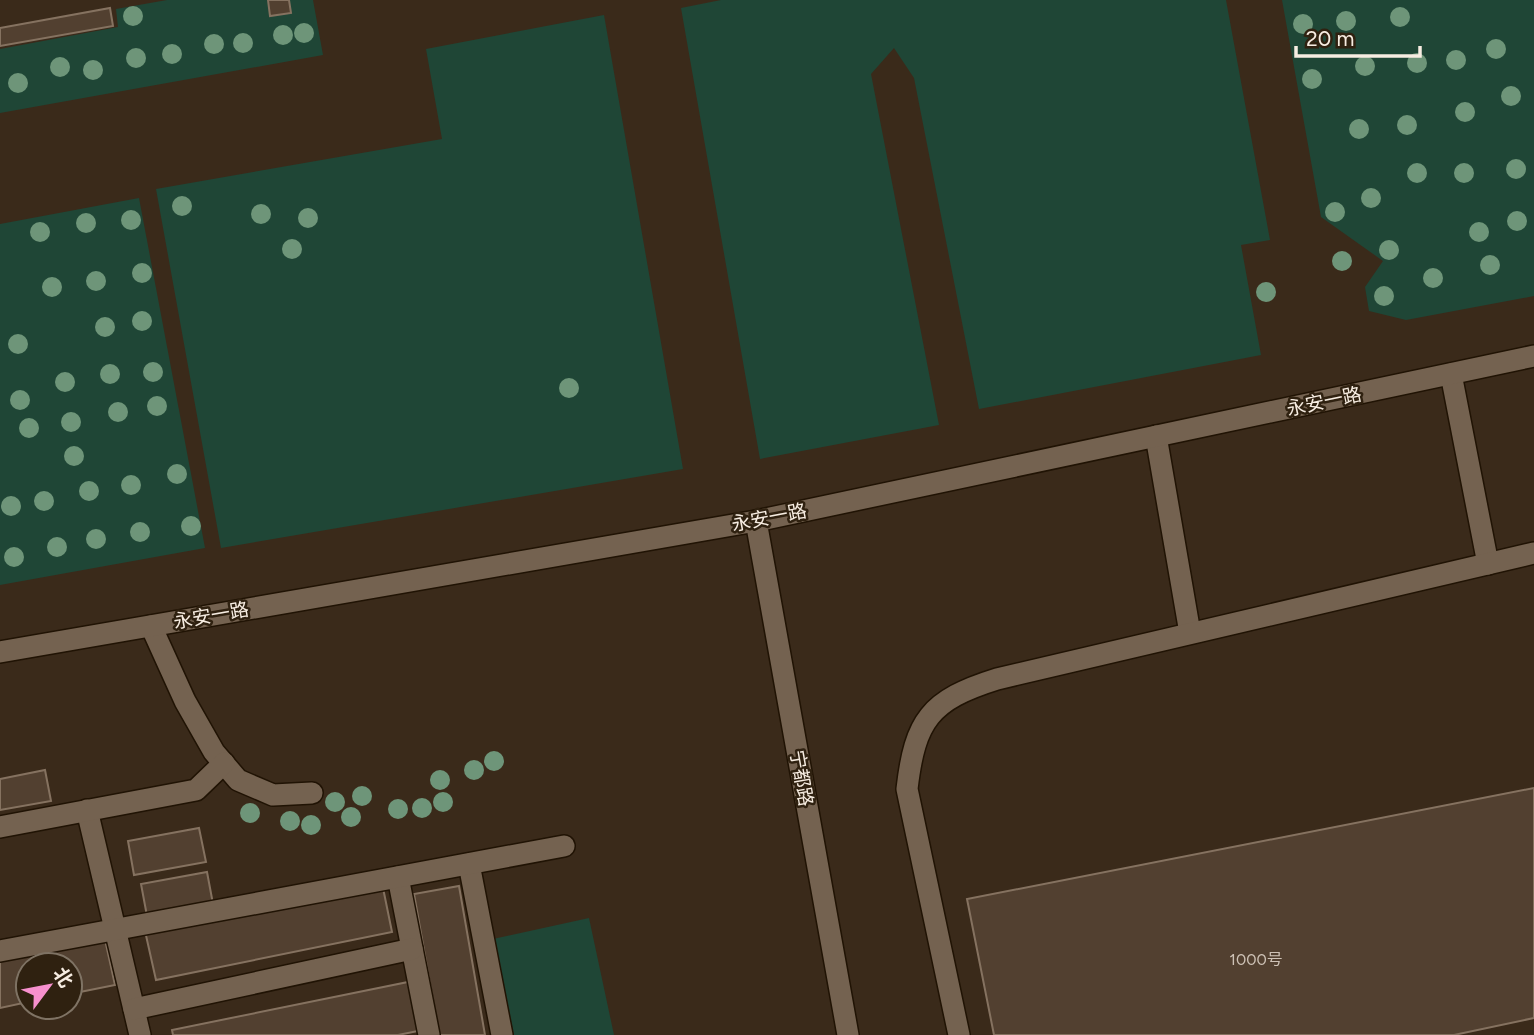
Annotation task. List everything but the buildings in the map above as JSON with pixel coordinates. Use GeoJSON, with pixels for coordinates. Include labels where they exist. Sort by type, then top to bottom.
{"type":"FeatureCollection","features":[{"type":"Feature","properties":{"kind":"street","name":"永安一路"},"geometry":{"type":"LineString","coordinates":[[0,652],[756,521],[1534,356]]}},
{"type":"Feature","properties":{"kind":"street"},"geometry":{"type":"LineString","coordinates":[[1451,374],[1488,564]]}},
{"type":"Feature","properties":{"kind":"street"},"geometry":{"type":"LineString","coordinates":[[1156,436],[1190,634]]}},
{"type":"Feature","properties":{"kind":"street","name":"宁都路"},"geometry":{"type":"LineString","coordinates":[[756,521],[848,1035]]}},
{"type":"Feature","properties":{"kind":"street"},"geometry":{"type":"LineString","coordinates":[[959,1035],[907,789],[911,754],[923,723],[943,701],[969,687],[997,678],[1534,554]]}},
{"type":"Feature","properties":{"kind":"street"},"geometry":{"type":"LineString","coordinates":[[150,626],[185,701],[215,752],[238,780],[273,795],[312,793]]}},
{"type":"Feature","properties":{"kind":"street"},"geometry":{"type":"LineString","coordinates":[[0,827],[196,790],[224,763]]}},
{"type":"Feature","properties":{"kind":"street"},"geometry":{"type":"LineString","coordinates":[[87,810],[140,1035]]}},
{"type":"Feature","properties":{"kind":"street"},"geometry":{"type":"LineString","coordinates":[[0,951],[565,846]]}},
{"type":"Feature","properties":{"kind":"street"},"geometry":{"type":"LineString","coordinates":[[469,864],[502,1035]]}},
{"type":"Feature","properties":{"kind":"street"},"geometry":{"type":"LineString","coordinates":[[398,877],[429,1035]]}},
{"type":"Feature","properties":{"kind":"street"},"geometry":{"type":"LineString","coordinates":[[134,1009],[412,949]]}},
{"type":"Feature","properties":{"kind":"green space"},"geometry":{"type":"Polygon","coordinates":[[[167,0],[313,0],[323,55],[0,113],[0,49],[118,27],[116,9],[167,0]]]}},
{"type":"Feature","properties":{"kind":"green space"},"geometry":{"type":"Polygon","coordinates":[[[721,0],[1226,0],[1270,240],[1241,245],[1261,355],[979,409],[914,78],[894,48],[871,74],[939,425],[760,459],[681,8],[721,0]]]}},
{"type":"Feature","properties":{"kind":"green space"},"geometry":{"type":"Polygon","coordinates":[[[1282,0],[1534,0],[1534,296],[1406,320],[1369,311],[1365,287],[1383,261],[1321,217],[1282,0]]]}},
{"type":"Feature","properties":{"kind":"green space"},"geometry":{"type":"Polygon","coordinates":[[[604,15],[683,469],[221,548],[156,189],[442,139],[426,49],[604,15]]]}},
{"type":"Feature","properties":{"kind":"green space"},"geometry":{"type":"Polygon","coordinates":[[[139,198],[205,548],[0,585],[0,224],[139,198]]]}},
{"type":"Feature","properties":{"kind":"green space"},"geometry":{"type":"Polygon","coordinates":[[[589,918],[614,1035],[514,1035],[493,939],[589,918]]]}}]}
